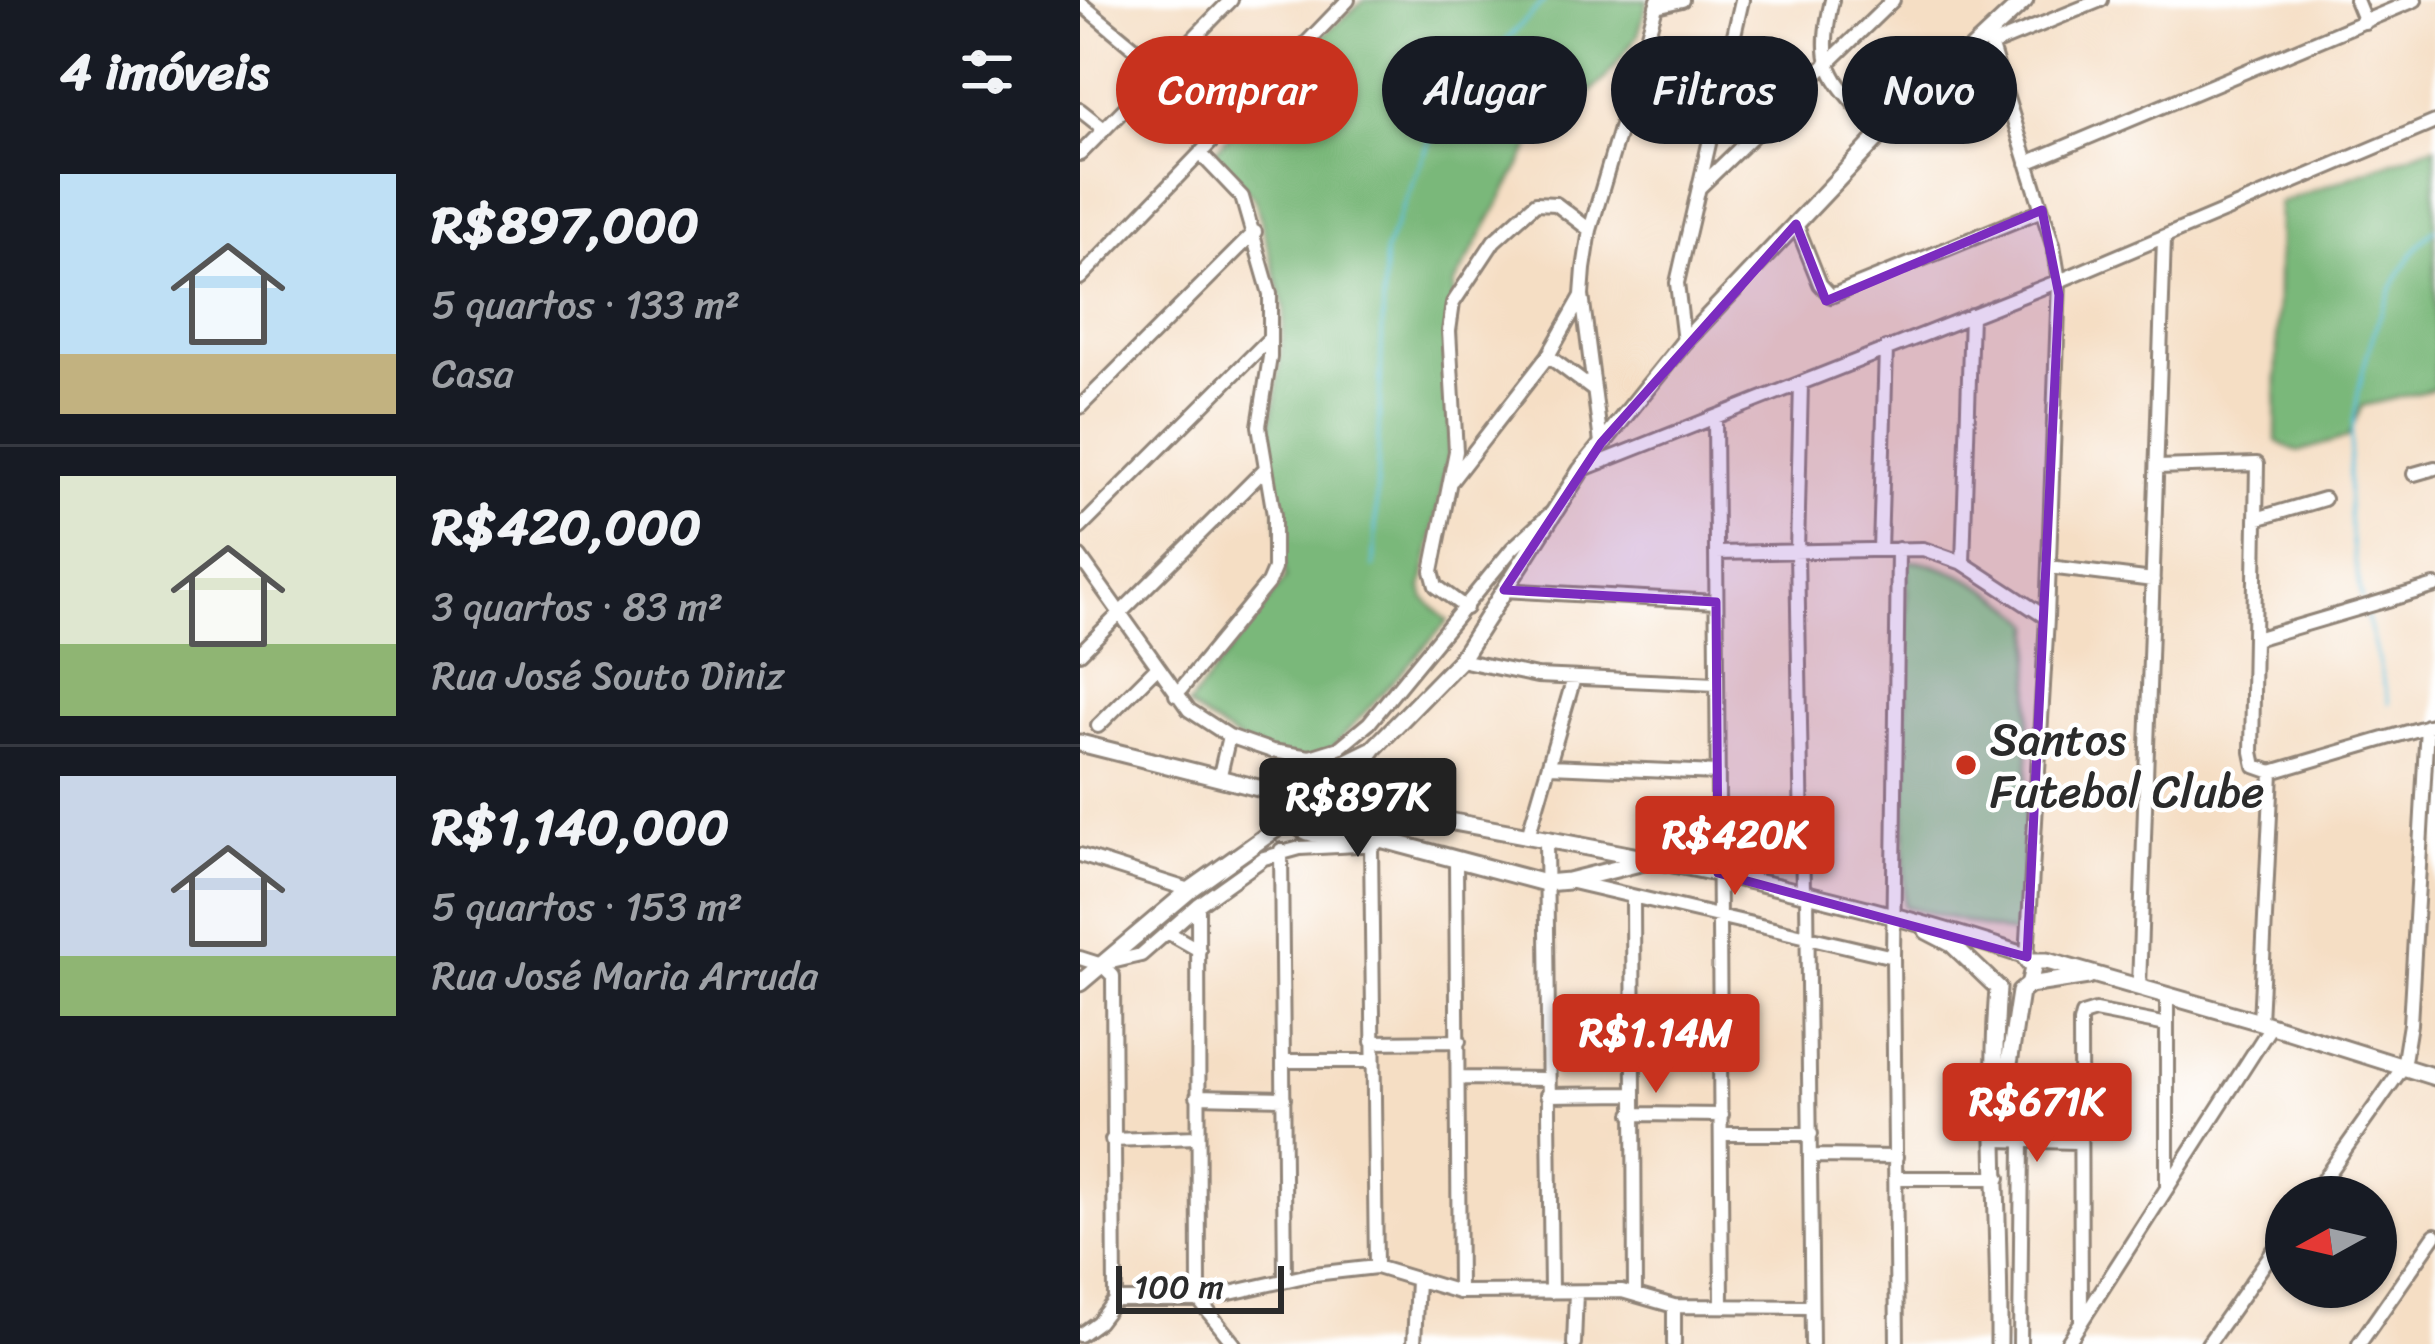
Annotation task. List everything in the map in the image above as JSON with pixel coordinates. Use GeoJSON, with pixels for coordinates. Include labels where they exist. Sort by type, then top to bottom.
{"type":"FeatureCollection","features":[{"type":"Feature","properties":{"kind":"main road"},"geometry":{"type":"LineString","coordinates":[[1992,36],[2022,1]]}},
{"type":"Feature","properties":{"kind":"main road"},"geometry":{"type":"LineString","coordinates":[[1327,835],[1343,823],[1346,796],[1374,748],[1460,660],[1601,443],[1684,342],[1872,144]]}},
{"type":"Feature","properties":{"kind":"main road"},"geometry":{"type":"LineString","coordinates":[[1080,743],[1290,796]]}},
{"type":"Feature","properties":{"kind":"main road"},"geometry":{"type":"LineString","coordinates":[[1290,820],[1290,796],[1299,782],[1374,748]]}},
{"type":"Feature","properties":{"kind":"main road"},"geometry":{"type":"LineString","coordinates":[[1318,776],[1336,782],[1346,796],[1718,873],[1963,933],[2028,959],[2168,995],[2435,1077]]}},
{"type":"Feature","properties":{"kind":"main road"},"geometry":{"type":"LineString","coordinates":[[1290,820],[1310,835],[1393,841],[1545,883],[1652,860]]}},
{"type":"Feature","properties":{"kind":"main road"},"geometry":{"type":"LineString","coordinates":[[1080,983],[1290,820]]}},
{"type":"Feature","properties":{"kind":"main road"},"geometry":{"type":"LineString","coordinates":[[1902,918],[1952,944],[2004,992],[2091,975]]}},
{"type":"Feature","properties":{"kind":"main road"},"geometry":{"type":"LineString","coordinates":[[1999,1344],[1994,963],[2006,952]]}},
{"type":"Feature","properties":{"kind":"main road"},"geometry":{"type":"LineString","coordinates":[[1996,1103],[2033,968],[2028,959]]}},
{"type":"Feature","properties":{"kind":"street"},"geometry":{"type":"LineString","coordinates":[[1313,36],[1348,0]]}},
{"type":"Feature","properties":{"kind":"street"},"geometry":{"type":"LineString","coordinates":[[1601,443],[1582,295],[1590,230],[1657,3],[1682,0]]}},
{"type":"Feature","properties":{"kind":"street"},"geometry":{"type":"LineString","coordinates":[[1684,342],[1677,283],[1742,0]]}},
{"type":"Feature","properties":{"kind":"street"},"geometry":{"type":"LineString","coordinates":[[1832,0],[1822,50],[1826,65],[1842,86]]}},
{"type":"Feature","properties":{"kind":"street"},"geometry":{"type":"LineString","coordinates":[[1699,188],[1892,0]]}},
{"type":"Feature","properties":{"kind":"street"},"geometry":{"type":"LineString","coordinates":[[2000,36],[2101,0]]}},
{"type":"Feature","properties":{"kind":"street"},"geometry":{"type":"LineString","coordinates":[[2356,0],[2365,22]]}},
{"type":"Feature","properties":{"kind":"street"},"geometry":{"type":"LineString","coordinates":[[2027,163],[2415,0]]}},
{"type":"Feature","properties":{"kind":"street"},"geometry":{"type":"LineString","coordinates":[[1193,36],[1222,3]]}},
{"type":"Feature","properties":{"kind":"street"},"geometry":{"type":"LineString","coordinates":[[1080,4],[1124,36]]}},
{"type":"Feature","properties":{"kind":"street"},"geometry":{"type":"LineString","coordinates":[[1080,110],[1104,129]]}},
{"type":"Feature","properties":{"kind":"street"},"geometry":{"type":"LineString","coordinates":[[1080,154],[1116,117]]}},
{"type":"Feature","properties":{"kind":"street"},"geometry":{"type":"LineString","coordinates":[[1581,470],[2164,238],[2435,122]]}},
{"type":"Feature","properties":{"kind":"street"},"geometry":{"type":"LineString","coordinates":[[2017,131],[2059,280],[2048,618],[2028,959]]}},
{"type":"Feature","properties":{"kind":"street"},"geometry":{"type":"LineString","coordinates":[[1080,278],[1210,144]]}},
{"type":"Feature","properties":{"kind":"street"},"geometry":{"type":"LineString","coordinates":[[1176,695],[1268,583],[1274,569],[1274,515],[1259,426],[1271,338],[1270,294],[1241,196],[1201,154]]}},
{"type":"Feature","properties":{"kind":"street"},"geometry":{"type":"LineString","coordinates":[[1466,608],[1436,586],[1432,571],[1451,480],[1456,424],[1449,331],[1457,292],[1494,241],[1536,203],[1556,204],[1590,230]]}},
{"type":"Feature","properties":{"kind":"street"},"geometry":{"type":"LineString","coordinates":[[1796,224],[1820,284],[1831,296],[2042,210]]}},
{"type":"Feature","properties":{"kind":"street"},"geometry":{"type":"LineString","coordinates":[[1080,407],[1255,232]]}},
{"type":"Feature","properties":{"kind":"street"},"geometry":{"type":"LineString","coordinates":[[2139,988],[2164,238]]}},
{"type":"Feature","properties":{"kind":"street"},"geometry":{"type":"LineString","coordinates":[[1451,480],[1548,356],[1582,295]]}},
{"type":"Feature","properties":{"kind":"street"},"geometry":{"type":"LineString","coordinates":[[1963,563],[1972,315]]}},
{"type":"Feature","properties":{"kind":"street"},"geometry":{"type":"LineString","coordinates":[[1080,528],[1271,338]]}},
{"type":"Feature","properties":{"kind":"street"},"geometry":{"type":"LineString","coordinates":[[1880,550],[1886,348]]}},
{"type":"Feature","properties":{"kind":"street"},"geometry":{"type":"LineString","coordinates":[[1548,356],[1592,389]]}},
{"type":"Feature","properties":{"kind":"street"},"geometry":{"type":"LineString","coordinates":[[1801,382],[1797,552],[1808,938],[1812,1344]]}},
{"type":"Feature","properties":{"kind":"street"},"geometry":{"type":"LineString","coordinates":[[1715,418],[1722,1306]]}},
{"type":"Feature","properties":{"kind":"street"},"geometry":{"type":"LineString","coordinates":[[2157,467],[2257,464],[2253,760],[2260,770],[2272,772],[2431,725],[2403,1067],[2327,1176]]}},
{"type":"Feature","properties":{"kind":"street"},"geometry":{"type":"LineString","coordinates":[[2414,474],[2435,468]]}},
{"type":"Feature","properties":{"kind":"street"},"geometry":{"type":"LineString","coordinates":[[1080,653],[1264,469]]}},
{"type":"Feature","properties":{"kind":"street"},"geometry":{"type":"LineString","coordinates":[[2255,519],[2324,499]]}},
{"type":"Feature","properties":{"kind":"street"},"geometry":{"type":"LineString","coordinates":[[1080,558],[1176,695],[1199,718],[1229,736],[1310,757],[1339,748],[1369,723],[1522,537],[1554,510]]}},
{"type":"Feature","properties":{"kind":"street"},"geometry":{"type":"LineString","coordinates":[[1716,553],[1923,549],[1963,563],[2048,618]]}},
{"type":"Feature","properties":{"kind":"street"},"geometry":{"type":"LineString","coordinates":[[1897,1344],[1893,957],[1902,918],[1898,550]]}},
{"type":"Feature","properties":{"kind":"street"},"geometry":{"type":"LineString","coordinates":[[2049,567],[2152,580]]}},
{"type":"Feature","properties":{"kind":"street"},"geometry":{"type":"LineString","coordinates":[[2255,639],[2435,586]]}},
{"type":"Feature","properties":{"kind":"street"},"geometry":{"type":"LineString","coordinates":[[1504,590],[1716,602]]}},
{"type":"Feature","properties":{"kind":"street"},"geometry":{"type":"LineString","coordinates":[[1460,660],[1537,676],[1717,684]]}},
{"type":"Feature","properties":{"kind":"street"},"geometry":{"type":"LineString","coordinates":[[1098,726],[1157,667]]}},
{"type":"Feature","properties":{"kind":"street"},"geometry":{"type":"LineString","coordinates":[[1528,836],[1574,678]]}},
{"type":"Feature","properties":{"kind":"street"},"geometry":{"type":"LineString","coordinates":[[1219,778],[1229,736]]}},
{"type":"Feature","properties":{"kind":"street"},"geometry":{"type":"LineString","coordinates":[[1550,766],[1717,773]]}},
{"type":"Feature","properties":{"kind":"street"},"geometry":{"type":"LineString","coordinates":[[2067,1344],[2168,1188],[2265,1024],[2272,772]]}},
{"type":"Feature","properties":{"kind":"street"},"geometry":{"type":"LineString","coordinates":[[1546,840],[1551,1292]]}},
{"type":"Feature","properties":{"kind":"street"},"geometry":{"type":"LineString","coordinates":[[1080,958],[1102,964],[1141,955],[1168,932],[1194,898],[1281,850],[1393,841]]}},
{"type":"Feature","properties":{"kind":"street"},"geometry":{"type":"LineString","coordinates":[[1371,844],[1376,1267]]}},
{"type":"Feature","properties":{"kind":"street"},"geometry":{"type":"LineString","coordinates":[[1281,850],[1285,1280]]}},
{"type":"Feature","properties":{"kind":"street"},"geometry":{"type":"LineString","coordinates":[[1080,855],[1194,898]]}},
{"type":"Feature","properties":{"kind":"street"},"geometry":{"type":"LineString","coordinates":[[1456,861],[1459,1292]]}},
{"type":"Feature","properties":{"kind":"street"},"geometry":{"type":"LineString","coordinates":[[1568,881],[1893,957]]}},
{"type":"Feature","properties":{"kind":"street"},"geometry":{"type":"LineString","coordinates":[[1194,898],[1199,950],[1199,1300],[1234,1344]]}},
{"type":"Feature","properties":{"kind":"street"},"geometry":{"type":"LineString","coordinates":[[1633,899],[1635,1294]]}},
{"type":"Feature","properties":{"kind":"street"},"geometry":{"type":"LineString","coordinates":[[1168,932],[1199,950]]}},
{"type":"Feature","properties":{"kind":"street"},"geometry":{"type":"LineString","coordinates":[[2415,938],[2435,939]]}},
{"type":"Feature","properties":{"kind":"street"},"geometry":{"type":"LineString","coordinates":[[1080,1335],[1099,1322],[1115,1300],[1113,976],[1102,964]]}},
{"type":"Feature","properties":{"kind":"street"},"geometry":{"type":"LineString","coordinates":[[2168,995],[2168,1188]]}},
{"type":"Feature","properties":{"kind":"street"},"geometry":{"type":"LineString","coordinates":[[2080,1322],[2082,1015],[2095,1011],[2168,1025]]}},
{"type":"Feature","properties":{"kind":"street"},"geometry":{"type":"LineString","coordinates":[[1372,1042],[1459,1041]]}},
{"type":"Feature","properties":{"kind":"street"},"geometry":{"type":"LineString","coordinates":[[1284,1061],[1372,1061]]}},
{"type":"Feature","properties":{"kind":"street"},"geometry":{"type":"LineString","coordinates":[[1458,1078],[1546,1079]]}},
{"type":"Feature","properties":{"kind":"street"},"geometry":{"type":"LineString","coordinates":[[1547,1095],[1632,1094]]}},
{"type":"Feature","properties":{"kind":"street"},"geometry":{"type":"LineString","coordinates":[[1197,1096],[1284,1098]]}},
{"type":"Feature","properties":{"kind":"street"},"geometry":{"type":"LineString","coordinates":[[1632,1114],[1722,1115]]}},
{"type":"Feature","properties":{"kind":"street"},"geometry":{"type":"LineString","coordinates":[[1722,1134],[1811,1134]]}},
{"type":"Feature","properties":{"kind":"street"},"geometry":{"type":"LineString","coordinates":[[1112,1140],[1197,1137]]}},
{"type":"Feature","properties":{"kind":"street"},"geometry":{"type":"LineString","coordinates":[[1997,1140],[2078,1142]]}},
{"type":"Feature","properties":{"kind":"street"},"geometry":{"type":"LineString","coordinates":[[2020,1344],[2022,1141]]}},
{"type":"Feature","properties":{"kind":"street"},"geometry":{"type":"LineString","coordinates":[[1812,1156],[1896,1157]]}},
{"type":"Feature","properties":{"kind":"street"},"geometry":{"type":"LineString","coordinates":[[1896,1178],[1999,1178]]}},
{"type":"Feature","properties":{"kind":"street"},"geometry":{"type":"LineString","coordinates":[[2359,1344],[2435,1234]]}},
{"type":"Feature","properties":{"kind":"street"},"geometry":{"type":"LineString","coordinates":[[2000,1245],[2021,1246]]}},
{"type":"Feature","properties":{"kind":"street"},"geometry":{"type":"LineString","coordinates":[[2208,1344],[2265,1263]]}},
{"type":"Feature","properties":{"kind":"street"},"geometry":{"type":"LineString","coordinates":[[1115,1300],[1199,1300],[1285,1280],[1376,1267],[1459,1292],[1635,1294],[1674,1306],[1811,1306]]}},
{"type":"Feature","properties":{"kind":"street"},"geometry":{"type":"LineString","coordinates":[[1414,1344],[1417,1280]]}},
{"type":"Feature","properties":{"kind":"street"},"geometry":{"type":"LineString","coordinates":[[1574,1344],[1576,1292]]}},
{"type":"Feature","properties":{"kind":"street"},"geometry":{"type":"LineString","coordinates":[[1674,1306],[1674,1344]]}},
{"type":"Feature","properties":{"kind":"highlighted area"},"geometry":{"type":"Polygon","coordinates":[[[2042,210],[2059,295],[2027,957],[1718,873],[1716,602],[1504,590],[1601,443],[1796,224],[1826,301],[2042,210]]]}},
{"type":"Feature","properties":{"kind":"green space"},"geometry":{"type":"Polygon","coordinates":[[[1365,0],[1648,0],[1637,36],[1611,36],[1611,71],[1587,95],[1587,36],[1382,36],[1382,144],[1532,144],[1454,285],[1450,450],[1422,588],[1425,599],[1448,621],[1321,760],[1301,760],[1250,746],[1188,706],[1286,578],[1267,441],[1285,309],[1255,199],[1213,153],[1222,144],[1358,144],[1358,36],[1322,36],[1365,0]]]}},
{"type":"Feature","properties":{"kind":"green space"},"geometry":{"type":"Polygon","coordinates":[[[2435,146],[2435,389],[2362,406],[2348,437],[2298,452],[2276,441],[2279,203],[2435,146]]]}},
{"type":"Feature","properties":{"kind":"green space","name":"Santos Futebol Clube"},"geometry":{"type":"Polygon","coordinates":[[[1907,561],[1940,567],[1975,582],[2033,624],[2021,936],[1904,906],[1907,561]]]}},
{"type":"Feature","properties":{"kind":"waterway"},"geometry":{"type":"LineString","coordinates":[[1374,567],[1385,251],[1445,103],[1545,0]]}},
{"type":"Feature","properties":{"kind":"waterway"},"geometry":{"type":"LineString","coordinates":[[2362,598],[2349,498],[2363,371],[2391,290],[2411,256],[2435,229]]}},
{"type":"Feature","properties":{"kind":"waterway"},"geometry":{"type":"LineString","coordinates":[[2366,616],[2389,703]]}},
{"type":"Feature","properties":{"kind":"place","name":"Santos Futebol Clube"},"geometry":{"type":"Point","coordinates":[1966,765]}}]}
